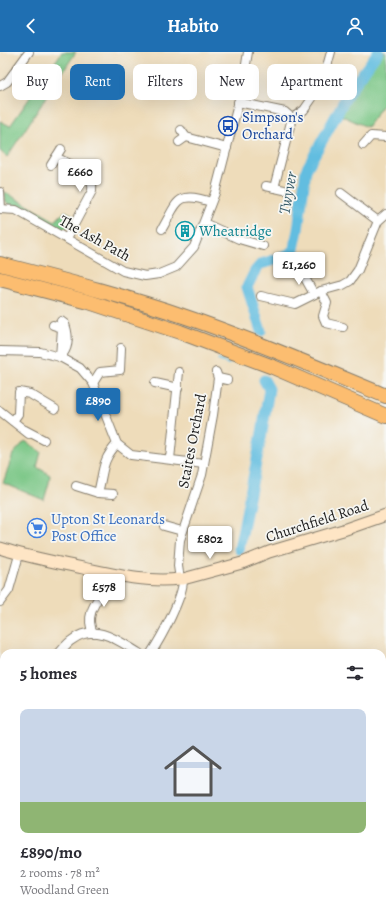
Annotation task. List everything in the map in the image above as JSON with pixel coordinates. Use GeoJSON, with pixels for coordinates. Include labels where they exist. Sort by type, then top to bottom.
{"type":"FeatureCollection","features":[{"type":"Feature","properties":{"kind":"highway"},"geometry":{"type":"LineString","coordinates":[[0,264],[89,287],[186,317],[262,345],[386,396]]}},
{"type":"Feature","properties":{"kind":"highway"},"geometry":{"type":"LineString","coordinates":[[0,279],[89,302],[180,332],[273,367],[386,416]]}},
{"type":"Feature","properties":{"kind":"street"},"geometry":{"type":"LineString","coordinates":[[0,86],[6,82],[29,52]]}},
{"type":"Feature","properties":{"kind":"street","name":"The Ash Path"},"geometry":{"type":"LineString","coordinates":[[0,209],[16,210],[123,271],[145,276],[158,274],[176,267],[194,247],[204,223],[227,148],[248,52]]}},
{"type":"Feature","properties":{"kind":"street"},"geometry":{"type":"LineString","coordinates":[[284,190],[270,187],[292,118],[304,110],[322,84],[331,52]]}},
{"type":"Feature","properties":{"kind":"street"},"geometry":{"type":"LineString","coordinates":[[238,102],[285,112],[292,118]]}},
{"type":"Feature","properties":{"kind":"street"},"geometry":{"type":"LineString","coordinates":[[181,130],[186,137],[227,148]]}},
{"type":"Feature","properties":{"kind":"street"},"geometry":{"type":"LineString","coordinates":[[363,145],[371,136],[386,137]]}},
{"type":"Feature","properties":{"kind":"street"},"geometry":{"type":"LineString","coordinates":[[179,142],[186,137]]}},
{"type":"Feature","properties":{"kind":"street"},"geometry":{"type":"LineString","coordinates":[[51,165],[61,149]]}},
{"type":"Feature","properties":{"kind":"street"},"geometry":{"type":"LineString","coordinates":[[56,157],[86,174],[93,185],[92,191],[67,238]]}},
{"type":"Feature","properties":{"kind":"street"},"geometry":{"type":"LineString","coordinates":[[0,192],[0,209]]}},
{"type":"Feature","properties":{"kind":"street"},"geometry":{"type":"LineString","coordinates":[[162,229],[170,223],[175,204],[183,198],[196,197],[211,202]]}},
{"type":"Feature","properties":{"kind":"street"},"geometry":{"type":"LineString","coordinates":[[344,198],[378,220]]}},
{"type":"Feature","properties":{"kind":"street"},"geometry":{"type":"LineString","coordinates":[[261,296],[295,304],[317,292],[350,282],[355,276],[378,220],[386,214]]}},
{"type":"Feature","properties":{"kind":"street"},"geometry":{"type":"LineString","coordinates":[[204,223],[255,241],[263,246]]}},
{"type":"Feature","properties":{"kind":"street"},"geometry":{"type":"LineString","coordinates":[[296,269],[304,275],[326,303],[323,316],[326,323],[343,328]]}},
{"type":"Feature","properties":{"kind":"street"},"geometry":{"type":"LineString","coordinates":[[57,323],[62,328],[60,358]]}},
{"type":"Feature","properties":{"kind":"street"},"geometry":{"type":"LineString","coordinates":[[93,383],[100,372],[124,371],[121,348]]}},
{"type":"Feature","properties":{"kind":"street"},"geometry":{"type":"LineString","coordinates":[[0,351],[40,352],[60,358],[80,368],[93,383],[117,444],[131,455],[204,464]]}},
{"type":"Feature","properties":{"kind":"street"},"geometry":{"type":"LineString","coordinates":[[170,459],[179,372]]}},
{"type":"Feature","properties":{"kind":"street","name":"Staites Orchard"},"geometry":{"type":"LineString","coordinates":[[154,649],[181,592],[182,579],[178,566],[182,531],[198,489],[204,464],[214,415],[217,375],[227,380]]}},
{"type":"Feature","properties":{"kind":"street"},"geometry":{"type":"LineString","coordinates":[[154,382],[178,388]]}},
{"type":"Feature","properties":{"kind":"street"},"geometry":{"type":"LineString","coordinates":[[13,421],[18,414],[19,392],[30,394],[55,409]]}},
{"type":"Feature","properties":{"kind":"street"},"geometry":{"type":"LineString","coordinates":[[0,411],[26,432],[44,440]]}},
{"type":"Feature","properties":{"kind":"street"},"geometry":{"type":"LineString","coordinates":[[98,492],[105,459],[117,444]]}},
{"type":"Feature","properties":{"kind":"street"},"geometry":{"type":"LineString","coordinates":[[76,486],[98,492],[113,494]]}},
{"type":"Feature","properties":{"kind":"street","name":"Churchfield Road"},"geometry":{"type":"LineString","coordinates":[[0,548],[20,555],[125,577],[154,581],[182,579],[242,564],[269,552],[343,530],[386,515]]}},
{"type":"Feature","properties":{"kind":"street"},"geometry":{"type":"LineString","coordinates":[[164,526],[182,531]]}},
{"type":"Feature","properties":{"kind":"street"},"geometry":{"type":"LineString","coordinates":[[0,602],[9,590],[20,555]]}},
{"type":"Feature","properties":{"kind":"street"},"geometry":{"type":"LineString","coordinates":[[93,633],[89,620],[90,612],[105,587],[94,584]]}},
{"type":"Feature","properties":{"kind":"street"},"geometry":{"type":"LineString","coordinates":[[60,649],[83,634],[93,633],[110,635],[133,649]]}},
{"type":"Feature","properties":{"kind":"green space"},"geometry":{"type":"Polygon","coordinates":[[[62,52],[76,52],[62,73],[62,64],[54,64],[62,52]]]}},
{"type":"Feature","properties":{"kind":"green space"},"geometry":{"type":"Polygon","coordinates":[[[376,52],[386,52],[386,101],[367,127],[338,114],[344,100],[357,100],[357,78],[376,52]]]}},
{"type":"Feature","properties":{"kind":"green space"},"geometry":{"type":"Polygon","coordinates":[[[28,100],[44,100],[7,157],[0,151],[0,121],[10,126],[28,100]]]}},
{"type":"Feature","properties":{"kind":"green space"},"geometry":{"type":"Polygon","coordinates":[[[5,192],[55,221],[65,211],[75,216],[68,227],[62,229],[9,205],[5,200],[5,192]]]}},
{"type":"Feature","properties":{"kind":"green space"},"geometry":{"type":"Polygon","coordinates":[[[25,441],[41,452],[37,467],[50,475],[44,500],[3,483],[13,454],[25,441]]]}},
{"type":"Feature","properties":{"kind":"waterway","name":"Twyver"},"geometry":{"type":"LineString","coordinates":[[261,331],[247,287],[255,271],[261,264],[287,256],[294,249],[306,170],[349,92],[378,52]]}},
{"type":"Feature","properties":{"kind":"waterway"},"geometry":{"type":"LineString","coordinates":[[218,360],[229,364]]}},
{"type":"Feature","properties":{"kind":"waterway","name":"Twyver"},"geometry":{"type":"LineString","coordinates":[[239,549],[262,433],[269,389],[264,380]]}},
{"type":"Feature","properties":{"kind":"place","name":"Simpson's Orchard"},"geometry":{"type":"Point","coordinates":[228,126]}},
{"type":"Feature","properties":{"kind":"place","name":"Wheatridge"},"geometry":{"type":"Point","coordinates":[185,231]}},
{"type":"Feature","properties":{"kind":"place","name":"Upton St Leonards Post Office"},"geometry":{"type":"Point","coordinates":[37,528]}}]}
